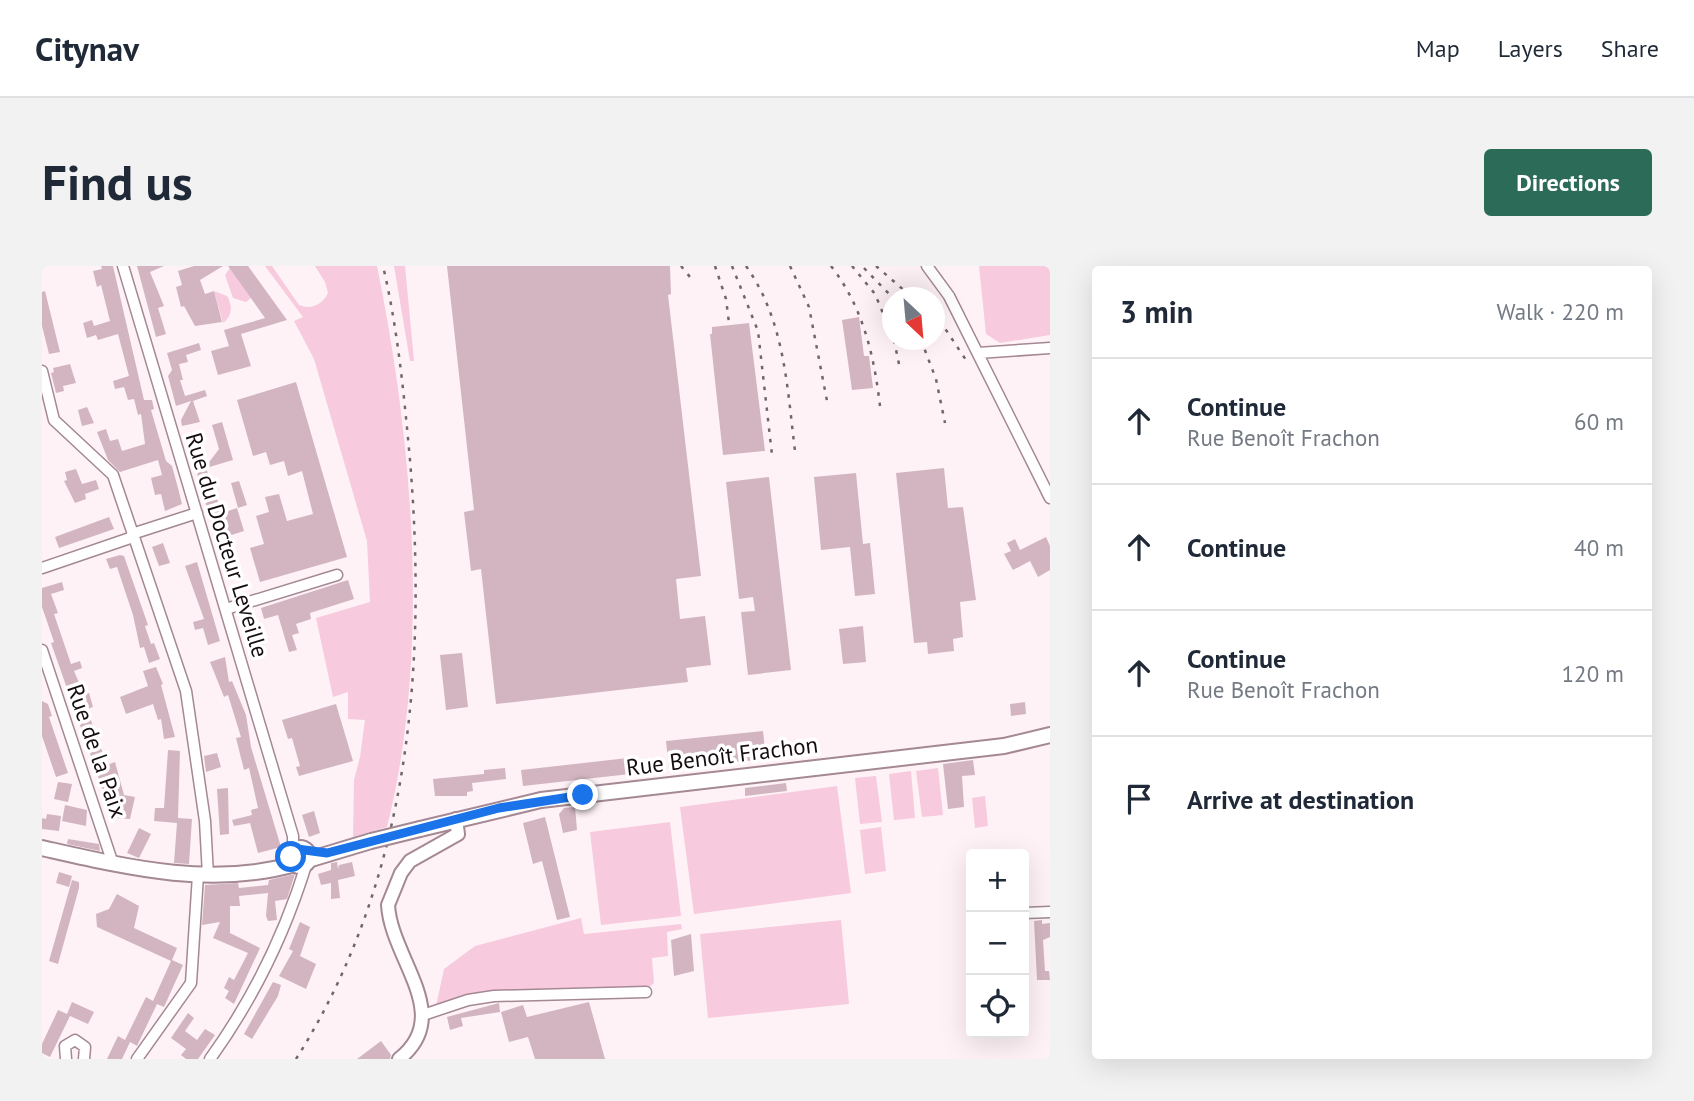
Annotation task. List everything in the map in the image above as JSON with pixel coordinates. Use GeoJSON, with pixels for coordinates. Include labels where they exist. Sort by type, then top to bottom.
{"type":"FeatureCollection","features":[{"type":"Feature","properties":{"kind":"main road"},"geometry":{"type":"LineString","coordinates":[[1032,742],[1050,735]]}},
{"type":"Feature","properties":{"kind":"main road"},"geometry":{"type":"LineString","coordinates":[[1032,742],[1050,743]]}},
{"type":"Feature","properties":{"kind":"main road","name":"Rue Benoît Frachon"},"geometry":{"type":"LineString","coordinates":[[300,860],[541,800],[1032,742]]}},
{"type":"Feature","properties":{"kind":"main road"},"geometry":{"type":"LineString","coordinates":[[42,848],[113,864],[203,875],[256,871],[300,860]]}},
{"type":"Feature","properties":{"kind":"street","name":"Rue du Docteur Leveille"},"geometry":{"type":"LineString","coordinates":[[123,266],[300,860]]}},
{"type":"Feature","properties":{"kind":"street"},"geometry":{"type":"LineString","coordinates":[[926,266],[949,296],[1050,498]]}},
{"type":"Feature","properties":{"kind":"street"},"geometry":{"type":"LineString","coordinates":[[978,353],[1050,348]]}},
{"type":"Feature","properties":{"kind":"street"},"geometry":{"type":"LineString","coordinates":[[42,371],[54,420],[113,475],[187,691],[205,821],[203,875],[191,983],[137,1059]]}},
{"type":"Feature","properties":{"kind":"street"},"geometry":{"type":"LineString","coordinates":[[42,568],[197,513]]}},
{"type":"Feature","properties":{"kind":"street"},"geometry":{"type":"LineString","coordinates":[[226,609],[337,575]]}},
{"type":"Feature","properties":{"kind":"street","name":"Rue de la Paix"},"geometry":{"type":"LineString","coordinates":[[42,650],[113,864]]}},
{"type":"Feature","properties":{"kind":"street"},"geometry":{"type":"LineString","coordinates":[[399,1059],[417,1042],[423,1015],[388,905],[401,873],[410,861],[455,837],[456,819]]}},
{"type":"Feature","properties":{"kind":"street"},"geometry":{"type":"LineString","coordinates":[[210,1059],[239,1018],[285,929],[300,860]]}},
{"type":"Feature","properties":{"kind":"street"},"geometry":{"type":"LineString","coordinates":[[1029,913],[1050,912]]}},
{"type":"Feature","properties":{"kind":"street"},"geometry":{"type":"LineString","coordinates":[[423,1015],[468,1000],[494,996],[646,992]]}},
{"type":"Feature","properties":{"kind":"street"},"geometry":{"type":"LineString","coordinates":[[66,1059],[65,1046],[75,1040],[85,1047],[85,1059]]}},
{"type":"Feature","properties":{"kind":"shaded area"},"geometry":{"type":"Polygon","coordinates":[[[265,266],[272,266],[299,305],[312,307],[328,293],[315,266],[377,266],[390,333],[408,475],[412,547],[413,619],[409,690],[401,760],[387,827],[353,837],[354,780],[365,720],[348,719],[348,692],[333,697],[316,618],[370,602],[367,541],[314,359],[294,321],[303,317],[265,266]]]}},
{"type":"Feature","properties":{"kind":"shaded area"},"geometry":{"type":"Polygon","coordinates":[[[394,266],[405,266],[414,361],[410,361],[394,266]]]}},
{"type":"Feature","properties":{"kind":"shaded area"},"geometry":{"type":"Polygon","coordinates":[[[979,266],[1050,266],[1050,335],[1000,343],[986,334],[979,266]]]}},
{"type":"Feature","properties":{"kind":"shaded area"},"geometry":{"type":"Polygon","coordinates":[[[230,268],[251,298],[246,302],[233,298],[225,275],[230,268]]]}},
{"type":"Feature","properties":{"kind":"shaded area"},"geometry":{"type":"Polygon","coordinates":[[[214,291],[227,296],[230,303],[230,314],[223,323],[214,291]]]}},
{"type":"Feature","properties":{"kind":"shaded area"},"geometry":{"type":"Polygon","coordinates":[[[938,768],[943,815],[922,817],[916,771],[938,768]]]}},
{"type":"Feature","properties":{"kind":"shaded area"},"geometry":{"type":"Polygon","coordinates":[[[911,771],[915,818],[894,820],[889,774],[911,771]]]}},
{"type":"Feature","properties":{"kind":"shaded area"},"geometry":{"type":"Polygon","coordinates":[[[876,776],[882,822],[860,824],[855,778],[876,776]]]}},
{"type":"Feature","properties":{"kind":"shaded area"},"geometry":{"type":"Polygon","coordinates":[[[837,786],[851,893],[694,914],[680,807],[837,786]]]}},
{"type":"Feature","properties":{"kind":"shaded area"},"geometry":{"type":"Polygon","coordinates":[[[985,796],[988,826],[975,828],[972,798],[985,796]]]}},
{"type":"Feature","properties":{"kind":"shaded area"},"geometry":{"type":"Polygon","coordinates":[[[670,822],[681,916],[601,925],[590,832],[670,822]]]}},
{"type":"Feature","properties":{"kind":"shaded area"},"geometry":{"type":"Polygon","coordinates":[[[881,827],[886,871],[865,874],[860,830],[881,827]]]}},
{"type":"Feature","properties":{"kind":"shaded area"},"geometry":{"type":"Polygon","coordinates":[[[581,918],[584,934],[681,924],[682,929],[667,932],[668,956],[652,958],[654,983],[648,988],[488,992],[436,1006],[444,969],[475,946],[581,918]]]}},
{"type":"Feature","properties":{"kind":"shaded area"},"geometry":{"type":"Polygon","coordinates":[[[841,920],[849,1004],[708,1018],[700,934],[841,920]]]}},
{"type":"Feature","properties":{"kind":"building"},"geometry":{"type":"Polygon","coordinates":[[[101,266],[113,266],[144,400],[152,400],[154,409],[151,410],[166,461],[172,466],[178,488],[182,504],[165,511],[161,494],[155,495],[151,478],[162,475],[158,460],[120,472],[108,460],[97,432],[106,429],[110,441],[118,439],[122,451],[145,444],[141,414],[138,415],[134,399],[128,400],[124,387],[115,389],[113,381],[129,376],[118,334],[98,340],[96,335],[87,338],[83,323],[92,320],[94,326],[110,321],[101,285],[97,287],[93,271],[102,269],[101,266]]]}},
{"type":"Feature","properties":{"kind":"building"},"geometry":{"type":"Polygon","coordinates":[[[137,266],[164,266],[150,272],[164,306],[158,308],[166,334],[156,337],[137,266]]]}},
{"type":"Feature","properties":{"kind":"building"},"geometry":{"type":"Polygon","coordinates":[[[194,266],[223,266],[200,280],[205,294],[214,291],[222,322],[195,326],[184,306],[181,307],[176,287],[182,285],[178,271],[194,266]]]}},
{"type":"Feature","properties":{"kind":"building"},"geometry":{"type":"Polygon","coordinates":[[[228,266],[248,266],[287,320],[241,334],[251,366],[218,375],[211,351],[229,346],[224,330],[265,318],[228,266]]]}},
{"type":"Feature","properties":{"kind":"building"},"geometry":{"type":"Polygon","coordinates":[[[447,266],[670,266],[671,294],[668,295],[701,576],[676,579],[680,619],[705,616],[711,665],[686,668],[688,682],[496,704],[481,569],[471,571],[464,512],[474,510],[447,266]]]}},
{"type":"Feature","properties":{"kind":"building"},"geometry":{"type":"Polygon","coordinates":[[[45,291],[60,352],[49,354],[42,326],[42,292],[45,291]]]}},
{"type":"Feature","properties":{"kind":"building"},"geometry":{"type":"Polygon","coordinates":[[[859,317],[864,356],[869,356],[873,388],[852,390],[842,320],[859,317]]]}},
{"type":"Feature","properties":{"kind":"building"},"geometry":{"type":"Polygon","coordinates":[[[749,323],[765,451],[723,455],[710,334],[712,327],[749,323]]]}},
{"type":"Feature","properties":{"kind":"building"},"geometry":{"type":"Polygon","coordinates":[[[199,343],[201,350],[186,355],[188,362],[179,364],[183,380],[180,380],[185,396],[205,390],[207,396],[193,401],[200,422],[182,426],[181,420],[191,401],[176,406],[168,376],[172,370],[167,353],[199,343]]]}},
{"type":"Feature","properties":{"kind":"building"},"geometry":{"type":"Polygon","coordinates":[[[70,364],[76,383],[63,386],[64,391],[56,393],[51,373],[54,372],[53,368],[70,364]]]}},
{"type":"Feature","properties":{"kind":"building"},"geometry":{"type":"Polygon","coordinates":[[[296,382],[347,557],[260,582],[250,548],[264,544],[256,516],[269,512],[265,497],[279,494],[287,521],[313,514],[302,471],[288,476],[284,461],[270,465],[266,452],[253,456],[237,400],[296,382]]]}},
{"type":"Feature","properties":{"kind":"building"},"geometry":{"type":"Polygon","coordinates":[[[87,407],[94,423],[82,426],[78,410],[87,407]]]}},
{"type":"Feature","properties":{"kind":"building"},"geometry":{"type":"Polygon","coordinates":[[[222,422],[233,460],[206,468],[222,513],[237,508],[244,531],[216,540],[191,452],[203,449],[207,465],[219,449],[212,425],[222,422]]]}},
{"type":"Feature","properties":{"kind":"building"},"geometry":{"type":"Polygon","coordinates":[[[944,468],[948,508],[963,507],[976,600],[960,602],[963,637],[953,639],[954,651],[928,654],[927,642],[914,643],[896,473],[944,468]]]}},
{"type":"Feature","properties":{"kind":"building"},"geometry":{"type":"Polygon","coordinates":[[[76,469],[82,484],[96,480],[99,489],[85,494],[86,499],[75,503],[64,481],[67,480],[65,472],[76,469]]]}},
{"type":"Feature","properties":{"kind":"building"},"geometry":{"type":"Polygon","coordinates":[[[856,473],[863,544],[870,543],[875,594],[855,596],[850,547],[821,550],[814,477],[856,473]]]}},
{"type":"Feature","properties":{"kind":"building"},"geometry":{"type":"Polygon","coordinates":[[[769,477],[791,670],[748,675],[741,612],[755,611],[753,597],[739,599],[726,482],[769,477]]]}},
{"type":"Feature","properties":{"kind":"building"},"geometry":{"type":"Polygon","coordinates":[[[239,481],[247,505],[238,508],[231,483],[239,481]]]}},
{"type":"Feature","properties":{"kind":"building"},"geometry":{"type":"Polygon","coordinates":[[[109,517],[114,529],[59,548],[55,537],[109,517]]]}},
{"type":"Feature","properties":{"kind":"building"},"geometry":{"type":"Polygon","coordinates":[[[1046,537],[1050,546],[1050,570],[1038,577],[1030,561],[1013,570],[1004,554],[1011,551],[1007,543],[1015,539],[1020,550],[1046,537]]]}},
{"type":"Feature","properties":{"kind":"building"},"geometry":{"type":"Polygon","coordinates":[[[163,543],[170,563],[159,566],[152,547],[163,543]]]}},
{"type":"Feature","properties":{"kind":"building"},"geometry":{"type":"Polygon","coordinates":[[[124,556],[148,625],[145,626],[151,644],[154,643],[160,659],[149,663],[144,647],[140,648],[133,615],[117,567],[110,569],[106,559],[124,556]]]}},
{"type":"Feature","properties":{"kind":"building"},"geometry":{"type":"Polygon","coordinates":[[[197,562],[220,641],[208,645],[203,628],[195,630],[193,622],[204,619],[185,566],[197,562]]]}},
{"type":"Feature","properties":{"kind":"building"},"geometry":{"type":"Polygon","coordinates":[[[348,580],[354,599],[310,613],[311,619],[296,624],[299,633],[292,635],[297,650],[289,652],[278,615],[264,619],[261,608],[348,580]]]}},
{"type":"Feature","properties":{"kind":"building"},"geometry":{"type":"Polygon","coordinates":[[[62,582],[64,590],[51,594],[58,613],[54,614],[71,664],[80,661],[82,668],[74,671],[84,694],[89,693],[93,707],[87,709],[107,765],[115,762],[124,795],[135,797],[130,819],[117,818],[113,809],[110,810],[51,643],[54,642],[42,607],[42,588],[62,582]]]}},
{"type":"Feature","properties":{"kind":"building"},"geometry":{"type":"Polygon","coordinates":[[[255,617],[266,654],[255,657],[242,621],[255,617]]]}},
{"type":"Feature","properties":{"kind":"building"},"geometry":{"type":"Polygon","coordinates":[[[863,626],[866,662],[843,664],[839,629],[863,626]]]}},
{"type":"Feature","properties":{"kind":"building"},"geometry":{"type":"Polygon","coordinates":[[[462,653],[468,707],[446,710],[440,655],[462,653]]]}},
{"type":"Feature","properties":{"kind":"building"},"geometry":{"type":"Polygon","coordinates":[[[225,657],[229,682],[232,681],[246,715],[251,747],[281,847],[258,853],[250,823],[234,826],[232,820],[252,815],[251,810],[258,808],[249,768],[244,770],[236,738],[241,737],[228,695],[224,697],[210,662],[225,657]]]}},
{"type":"Feature","properties":{"kind":"building"},"geometry":{"type":"Polygon","coordinates":[[[156,667],[163,684],[161,685],[175,737],[164,739],[161,719],[158,720],[153,704],[126,714],[120,697],[148,686],[143,671],[156,667]]]}},
{"type":"Feature","properties":{"kind":"building"},"geometry":{"type":"Polygon","coordinates":[[[42,701],[48,704],[52,716],[49,717],[68,773],[56,777],[42,736],[42,701]]]}},
{"type":"Feature","properties":{"kind":"building"},"geometry":{"type":"Polygon","coordinates":[[[1025,702],[1026,714],[1011,716],[1010,704],[1025,702]]]}},
{"type":"Feature","properties":{"kind":"building"},"geometry":{"type":"Polygon","coordinates":[[[336,704],[353,761],[299,776],[296,767],[300,766],[292,738],[288,739],[282,720],[336,704]]]}},
{"type":"Feature","properties":{"kind":"building"},"geometry":{"type":"Polygon","coordinates":[[[763,731],[766,759],[669,769],[666,741],[763,731]]]}},
{"type":"Feature","properties":{"kind":"building"},"geometry":{"type":"Polygon","coordinates":[[[168,750],[180,751],[178,818],[192,819],[189,864],[174,863],[177,823],[154,821],[155,808],[164,808],[168,750]]]}},
{"type":"Feature","properties":{"kind":"building"},"geometry":{"type":"Polygon","coordinates":[[[217,753],[221,767],[206,772],[204,756],[217,753]]]}},
{"type":"Feature","properties":{"kind":"building"},"geometry":{"type":"Polygon","coordinates":[[[628,758],[630,774],[523,786],[521,770],[628,758]]]}},
{"type":"Feature","properties":{"kind":"building"},"geometry":{"type":"Polygon","coordinates":[[[973,760],[975,775],[962,776],[964,807],[948,809],[943,764],[973,760]]]}},
{"type":"Feature","properties":{"kind":"building"},"geometry":{"type":"Polygon","coordinates":[[[505,768],[506,779],[472,783],[473,791],[467,792],[467,796],[435,796],[433,779],[484,774],[484,770],[505,768]]]}},
{"type":"Feature","properties":{"kind":"building"},"geometry":{"type":"Polygon","coordinates":[[[58,782],[72,784],[68,802],[54,799],[58,782]]]}},
{"type":"Feature","properties":{"kind":"building"},"geometry":{"type":"Polygon","coordinates":[[[786,783],[787,791],[745,796],[745,788],[786,783]]]}},
{"type":"Feature","properties":{"kind":"building"},"geometry":{"type":"Polygon","coordinates":[[[228,788],[229,834],[220,835],[217,789],[228,788]]]}},
{"type":"Feature","properties":{"kind":"building"},"geometry":{"type":"Polygon","coordinates":[[[65,805],[87,810],[86,826],[62,821],[65,805]]]}},
{"type":"Feature","properties":{"kind":"building"},"geometry":{"type":"Polygon","coordinates":[[[575,807],[577,830],[563,833],[559,814],[564,808],[575,807]]]}},
{"type":"Feature","properties":{"kind":"building"},"geometry":{"type":"Polygon","coordinates":[[[314,811],[320,833],[309,837],[302,815],[314,811]]]}},
{"type":"Feature","properties":{"kind":"building"},"geometry":{"type":"Polygon","coordinates":[[[47,814],[61,816],[59,831],[42,829],[42,818],[46,819],[47,814]]]}},
{"type":"Feature","properties":{"kind":"building"},"geometry":{"type":"Polygon","coordinates":[[[545,817],[570,917],[557,920],[542,861],[533,864],[523,823],[545,817]]]}},
{"type":"Feature","properties":{"kind":"building"},"geometry":{"type":"Polygon","coordinates":[[[139,828],[151,834],[139,858],[127,853],[139,828]]]}},
{"type":"Feature","properties":{"kind":"building"},"geometry":{"type":"Polygon","coordinates":[[[68,839],[99,844],[100,851],[67,844],[68,839]]]}},
{"type":"Feature","properties":{"kind":"building"},"geometry":{"type":"Polygon","coordinates":[[[337,862],[338,869],[339,865],[352,862],[355,876],[338,880],[340,898],[331,899],[331,883],[321,885],[318,874],[331,870],[331,863],[337,862]]]}},
{"type":"Feature","properties":{"kind":"building"},"geometry":{"type":"Polygon","coordinates":[[[59,872],[72,876],[69,887],[56,883],[59,872]]]}},
{"type":"Feature","properties":{"kind":"building"},"geometry":{"type":"Polygon","coordinates":[[[295,874],[287,899],[275,901],[277,920],[268,921],[266,916],[268,893],[239,896],[240,906],[230,906],[230,933],[260,948],[234,1004],[225,998],[229,991],[224,988],[229,977],[234,980],[248,953],[213,938],[220,922],[202,925],[205,885],[238,883],[239,888],[268,885],[269,880],[295,874]]]}},
{"type":"Feature","properties":{"kind":"building"},"geometry":{"type":"Polygon","coordinates":[[[72,880],[79,882],[79,888],[58,964],[49,961],[72,880]]]}},
{"type":"Feature","properties":{"kind":"building"},"geometry":{"type":"Polygon","coordinates":[[[117,894],[139,906],[134,928],[177,948],[172,960],[183,965],[164,1007],[157,1004],[137,1046],[130,1042],[122,1059],[107,1059],[118,1036],[125,1040],[146,997],[153,1001],[171,961],[97,927],[96,914],[109,909],[117,894]]]}},
{"type":"Feature","properties":{"kind":"building"},"geometry":{"type":"Polygon","coordinates":[[[1042,920],[1042,924],[1050,923],[1050,937],[1043,940],[1045,971],[1049,971],[1050,980],[1037,980],[1034,921],[1042,920]]]}},
{"type":"Feature","properties":{"kind":"building"},"geometry":{"type":"Polygon","coordinates":[[[300,922],[310,927],[300,956],[316,964],[306,989],[279,976],[293,951],[289,949],[300,922]]]}},
{"type":"Feature","properties":{"kind":"building"},"geometry":{"type":"Polygon","coordinates":[[[691,934],[694,971],[674,976],[671,940],[691,934]]]}},
{"type":"Feature","properties":{"kind":"building"},"geometry":{"type":"Polygon","coordinates":[[[273,982],[281,985],[278,996],[252,1039],[244,1034],[273,982]]]}},
{"type":"Feature","properties":{"kind":"building"},"geometry":{"type":"Polygon","coordinates":[[[72,1002],[94,1012],[88,1024],[70,1016],[50,1057],[42,1053],[42,1044],[58,1010],[67,1014],[72,1002]]]}},
{"type":"Feature","properties":{"kind":"building"},"geometry":{"type":"Polygon","coordinates":[[[589,1002],[605,1059],[535,1059],[528,1037],[509,1042],[501,1012],[523,1005],[527,1017],[589,1002]]]}},
{"type":"Feature","properties":{"kind":"building"},"geometry":{"type":"Polygon","coordinates":[[[499,1003],[500,1012],[461,1018],[463,1026],[450,1030],[447,1017],[499,1003]]]}},
{"type":"Feature","properties":{"kind":"building"},"geometry":{"type":"Polygon","coordinates":[[[188,1013],[194,1018],[185,1031],[197,1040],[205,1029],[215,1035],[198,1059],[186,1059],[181,1055],[186,1049],[171,1038],[188,1013]]]}},
{"type":"Feature","properties":{"kind":"building"},"geometry":{"type":"Polygon","coordinates":[[[381,1041],[391,1055],[390,1059],[357,1059],[381,1041]]]}},
{"type":"Feature","properties":{"kind":"railway"},"geometry":{"type":"LineString","coordinates":[[296,1059],[334,990],[364,919],[387,845],[402,770],[411,693],[415,538],[410,460],[397,338],[383,266]]}},
{"type":"Feature","properties":{"kind":"railway"},"geometry":{"type":"LineString","coordinates":[[681,266],[690,277]]}},
{"type":"Feature","properties":{"kind":"railway"},"geometry":{"type":"LineString","coordinates":[[715,266],[726,299],[729,323]]}},
{"type":"Feature","properties":{"kind":"railway"},"geometry":{"type":"LineString","coordinates":[[732,266],[758,331],[772,455]]}},
{"type":"Feature","properties":{"kind":"railway"},"geometry":{"type":"LineString","coordinates":[[746,266],[759,287],[777,332],[795,451]]}},
{"type":"Feature","properties":{"kind":"railway"},"geometry":{"type":"LineString","coordinates":[[790,266],[809,307],[827,401]]}},
{"type":"Feature","properties":{"kind":"railway"},"geometry":{"type":"LineString","coordinates":[[831,266],[851,298],[865,332],[880,406]]}},
{"type":"Feature","properties":{"kind":"railway"},"geometry":{"type":"LineString","coordinates":[[852,266],[875,294],[882,311]]}},
{"type":"Feature","properties":{"kind":"railway"},"geometry":{"type":"LineString","coordinates":[[876,266],[900,287]]}},
{"type":"Feature","properties":{"kind":"railway"},"geometry":{"type":"LineString","coordinates":[[864,268],[882,287]]}},
{"type":"Feature","properties":{"kind":"railway"},"geometry":{"type":"LineString","coordinates":[[945,328],[966,360]]}},
{"type":"Feature","properties":{"kind":"railway"},"geometry":{"type":"LineString","coordinates":[[896,350],[900,369]]}},
{"type":"Feature","properties":{"kind":"railway"},"geometry":{"type":"LineString","coordinates":[[925,350],[936,379],[945,423]]}},
{"type":"Feature","properties":{"kind":"route"},"geometry":{"type":"LineString","coordinates":[[291,857],[297,849],[327,853],[499,808],[583,795]]}}]}
